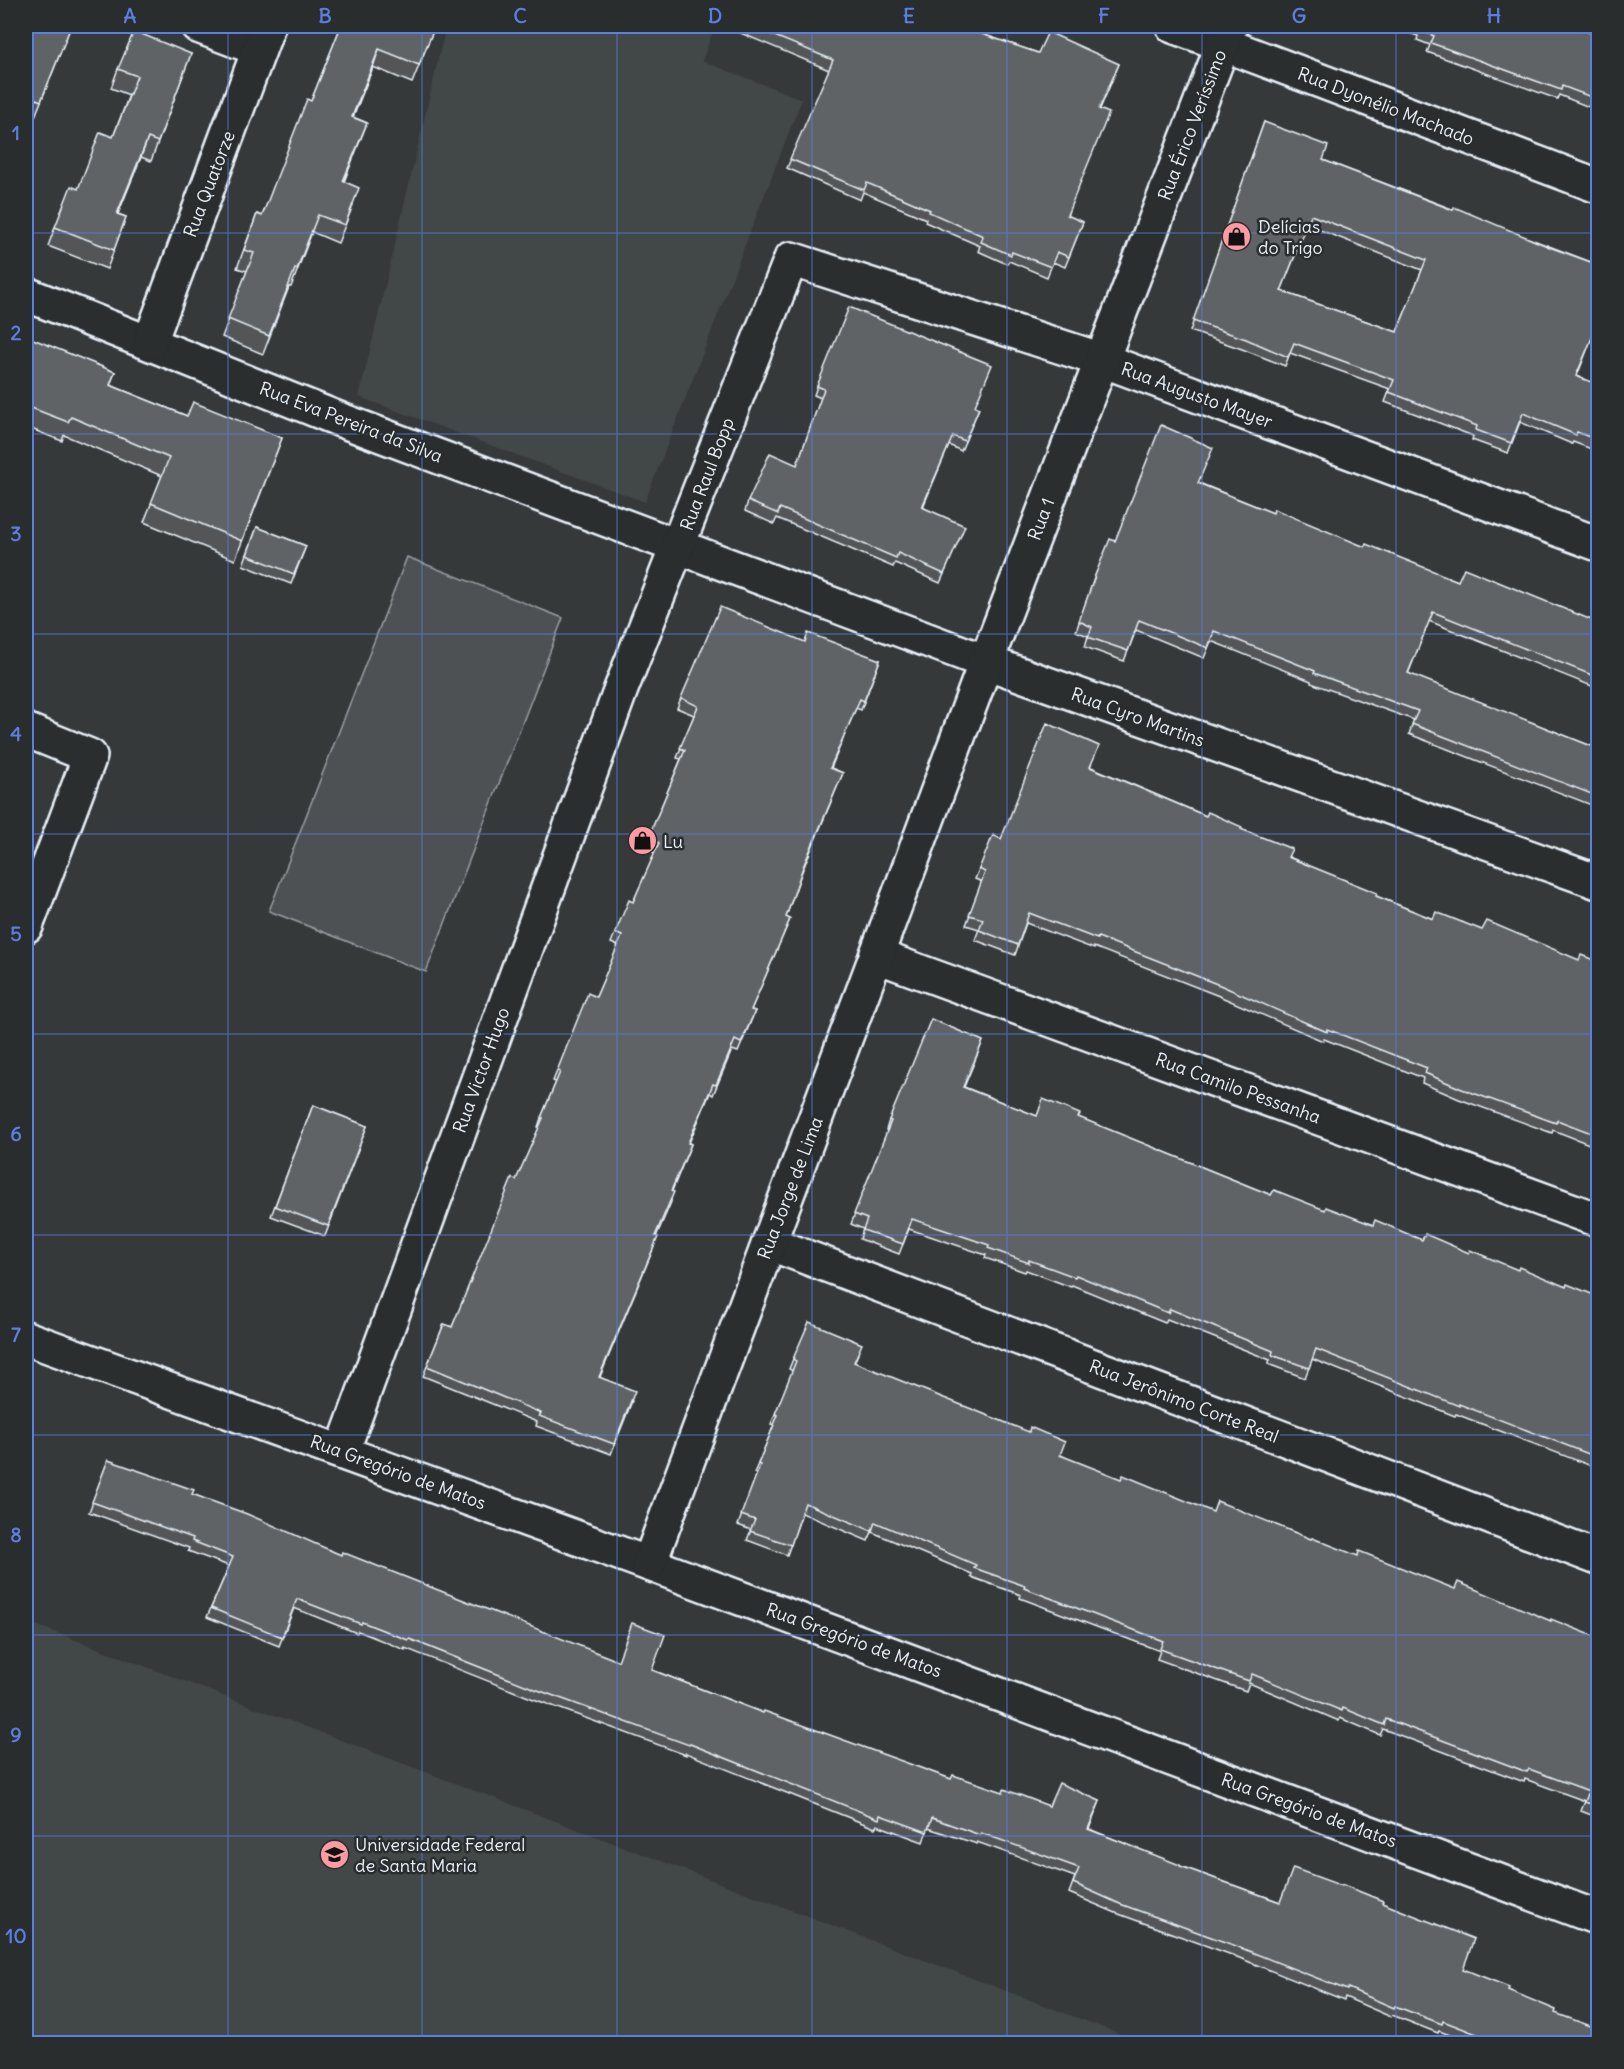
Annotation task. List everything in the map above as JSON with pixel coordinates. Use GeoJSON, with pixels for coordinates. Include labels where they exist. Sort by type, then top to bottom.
{"type":"FeatureCollection","features":[{"type":"Feature","properties":{"kind":"street"},"geometry":{"type":"LineString","coordinates":[[198,26],[264,37]]}},
{"type":"Feature","properties":{"kind":"street","name":"Rua Dyonélio Machado"},"geometry":{"type":"LineString","coordinates":[[1173,26],[1227,35],[1599,186]]}},
{"type":"Feature","properties":{"kind":"street","name":"Rua Érico Veríssimo"},"geometry":{"type":"LineString","coordinates":[[1153,225],[1227,35]]}},
{"type":"Feature","properties":{"kind":"street","name":"Rua Quatorze"},"geometry":{"type":"LineString","coordinates":[[150,342],[264,37]]}},
{"type":"Feature","properties":{"kind":"street","name":"Rua 1"},"geometry":{"type":"LineString","coordinates":[[931,813],[986,662],[1153,225]]}},
{"type":"Feature","properties":{"kind":"street","name":"Rua Augusto Mayer"},"geometry":{"type":"LineString","coordinates":[[791,259],[1102,360],[1599,544]]}},
{"type":"Feature","properties":{"kind":"street","name":"Rua Raul Bopp"},"geometry":{"type":"LineString","coordinates":[[621,688],[791,259]]}},
{"type":"Feature","properties":{"kind":"street","name":"Rua Eva Pereira da Silva"},"geometry":{"type":"LineString","coordinates":[[26,294],[341,420],[679,545]]}},
{"type":"Feature","properties":{"kind":"street","name":"Rua Cyro Martins"},"geometry":{"type":"LineString","coordinates":[[679,545],[986,662],[1599,882]]}},
{"type":"Feature","properties":{"kind":"street","name":"Rua Victor Hugo"},"geometry":{"type":"LineString","coordinates":[[342,1452],[621,688]]}},
{"type":"Feature","properties":{"kind":"street"},"geometry":{"type":"LineString","coordinates":[[26,730],[90,756],[26,926]]}},
{"type":"Feature","properties":{"kind":"street","name":"Rua Jorge de Lima"},"geometry":{"type":"LineString","coordinates":[[649,1564],[931,813]]}},
{"type":"Feature","properties":{"kind":"street","name":"Rua Camilo Pessanha"},"geometry":{"type":"LineString","coordinates":[[877,956],[1599,1220]]}},
{"type":"Feature","properties":{"kind":"street","name":"Rua Jerônimo Corte Real"},"geometry":{"type":"LineString","coordinates":[[769,1243],[1599,1558]]}},
{"type":"Feature","properties":{"kind":"street","name":"Rua Gregório de Matos"},"geometry":{"type":"LineString","coordinates":[[26,1338],[649,1564],[1599,1918]]}},
{"type":"Feature","properties":{"kind":"shaded area"},"geometry":{"type":"Polygon","coordinates":[[[446,26],[715,26],[702,61],[802,99],[645,502],[359,397],[446,26]]]}},
{"type":"Feature","properties":{"kind":"shaded area"},"geometry":{"type":"Polygon","coordinates":[[[407,557],[563,618],[426,972],[269,911],[407,557]]]}},
{"type":"Feature","properties":{"kind":"shaded area","name":"Universidade Federal de Santa Maria"},"geometry":{"type":"Polygon","coordinates":[[[36,1625],[1144,2043],[26,2043],[26,1665],[36,1625]]]}},
{"type":"Feature","properties":{"kind":"building"},"geometry":{"type":"Polygon","coordinates":[[[26,26],[71,26],[41,101],[31,97],[26,111],[26,26]]]}},
{"type":"Feature","properties":{"kind":"building"},"geometry":{"type":"Polygon","coordinates":[[[341,26],[435,26],[419,65],[379,49],[352,117],[367,123],[343,181],[359,188],[345,225],[318,215],[269,336],[228,319],[254,253],[244,250],[257,214],[262,216],[307,99],[311,101],[341,26]]]}},
{"type":"Feature","properties":{"kind":"building"},"geometry":{"type":"Polygon","coordinates":[[[750,26],[958,26],[1038,53],[1048,32],[1119,64],[1099,109],[1109,113],[1067,215],[1083,222],[1069,257],[1057,252],[1051,267],[1012,252],[1011,255],[981,242],[983,236],[929,212],[930,210],[867,183],[864,190],[790,159],[833,60],[750,26]]]}},
{"type":"Feature","properties":{"kind":"building"},"geometry":{"type":"Polygon","coordinates":[[[1418,26],[1572,26],[1599,36],[1599,100],[1562,86],[1561,90],[1431,43],[1434,36],[1420,30],[1421,27],[1418,26]]]}},
{"type":"Feature","properties":{"kind":"building"},"geometry":{"type":"Polygon","coordinates":[[[134,31],[191,54],[158,142],[148,138],[117,214],[126,217],[114,250],[55,227],[71,186],[78,189],[100,132],[113,137],[137,76],[118,69],[134,31]]]}},
{"type":"Feature","properties":{"kind":"building"},"geometry":{"type":"Polygon","coordinates":[[[1264,122],[1328,146],[1323,160],[1453,210],[1454,207],[1599,265],[1599,321],[1576,376],[1599,385],[1599,441],[1577,432],[1576,435],[1523,413],[1511,443],[1476,430],[1477,426],[1389,392],[1394,380],[1294,343],[1288,357],[1246,339],[1193,321],[1264,122]],[[1311,215],[1281,291],[1397,332],[1426,260],[1311,215]]]}},
{"type":"Feature","properties":{"kind":"building"},"geometry":{"type":"Polygon","coordinates":[[[849,307],[992,365],[975,406],[979,408],[965,441],[953,436],[922,507],[965,526],[944,574],[898,553],[896,558],[780,508],[778,514],[748,501],[770,453],[797,465],[824,389],[817,386],[849,307]]]}},
{"type":"Feature","properties":{"kind":"building"},"geometry":{"type":"Polygon","coordinates":[[[28,337],[115,372],[110,385],[187,416],[193,402],[282,438],[242,541],[151,503],[169,458],[71,417],[68,422],[26,406],[26,342],[28,337]]]}},
{"type":"Feature","properties":{"kind":"building"},"geometry":{"type":"Polygon","coordinates":[[[1161,425],[1213,448],[1198,483],[1273,513],[1274,509],[1365,547],[1366,544],[1458,581],[1464,568],[1599,623],[1599,678],[1433,612],[1408,673],[1599,749],[1599,797],[1412,724],[1418,711],[1314,673],[1315,671],[1214,631],[1208,648],[1139,620],[1128,651],[1088,637],[1092,627],[1079,621],[1110,539],[1115,541],[1161,425]]]}},
{"type":"Feature","properties":{"kind":"building"},"geometry":{"type":"Polygon","coordinates":[[[257,527],[306,546],[294,574],[247,555],[257,527]]]}},
{"type":"Feature","properties":{"kind":"building"},"geometry":{"type":"Polygon","coordinates":[[[720,607],[805,642],[808,633],[880,660],[864,701],[860,699],[830,768],[843,773],[803,867],[786,917],[790,919],[751,1010],[755,1011],[741,1043],[735,1040],[716,1085],[713,1084],[688,1143],[691,1144],[671,1191],[674,1192],[655,1236],[658,1237],[599,1377],[635,1391],[614,1444],[539,1416],[541,1413],[427,1366],[444,1324],[452,1327],[512,1178],[516,1180],[543,1118],[541,1118],[560,1072],[557,1071],[588,993],[596,997],[622,936],[615,933],[629,900],[633,902],[659,843],[648,838],[685,750],[680,748],[698,706],[681,698],[720,607]]]}},
{"type":"Feature","properties":{"kind":"building"},"geometry":{"type":"Polygon","coordinates":[[[1047,723],[1099,746],[1090,767],[1206,816],[1208,812],[1242,827],[1241,829],[1292,849],[1288,857],[1377,893],[1376,896],[1433,919],[1436,912],[1482,930],[1487,921],[1579,960],[1581,955],[1599,962],[1599,1136],[1462,1089],[1425,1073],[1427,1068],[1327,1029],[1327,1032],[1222,986],[1098,937],[1097,939],[1029,913],[1018,945],[979,930],[983,919],[969,915],[985,872],[979,869],[993,835],[1001,839],[1047,723]]]}},
{"type":"Feature","properties":{"kind":"building"},"geometry":{"type":"Polygon","coordinates":[[[931,1019],[983,1041],[963,1087],[1037,1116],[1043,1099],[1080,1114],[1078,1117],[1271,1195],[1274,1190],[1325,1210],[1326,1207],[1373,1225],[1375,1220],[1422,1240],[1425,1234],[1469,1253],[1470,1250],[1518,1270],[1519,1267],[1566,1287],[1567,1284],[1599,1297],[1599,1458],[1316,1349],[1309,1368],[1272,1355],[1273,1351],[1170,1309],[1168,1313],[1076,1275],[1075,1277],[1029,1260],[1029,1263],[988,1248],[989,1245],[912,1219],[903,1244],[863,1230],[867,1219],[854,1214],[891,1121],[889,1120],[931,1019]]]}},
{"type":"Feature","properties":{"kind":"building"},"geometry":{"type":"Polygon","coordinates":[[[313,1105],[367,1126],[328,1226],[275,1206],[313,1105]]]}},
{"type":"Feature","properties":{"kind":"building"},"geometry":{"type":"Polygon","coordinates":[[[809,1322],[862,1344],[854,1362],[1029,1432],[1030,1427],[1065,1442],[1060,1455],[1121,1479],[1123,1475],[1213,1512],[1217,1501],[1358,1556],[1359,1551],[1455,1589],[1458,1582],[1551,1621],[1551,1619],[1596,1637],[1599,1634],[1599,1734],[1591,1755],[1599,1758],[1599,1807],[1585,1802],[1589,1791],[1529,1769],[1527,1772],[1386,1719],[1384,1725],[1343,1708],[1342,1711],[1252,1674],[1249,1681],[1160,1649],[1163,1641],[974,1568],[976,1565],[875,1522],[872,1531],[805,1503],[791,1545],[750,1531],[755,1520],[741,1515],[778,1415],[775,1414],[796,1361],[793,1359],[809,1322]]]}},
{"type":"Feature","properties":{"kind":"building"},"geometry":{"type":"Polygon","coordinates":[[[108,1460],[194,1490],[192,1494],[247,1514],[341,1555],[342,1552],[618,1661],[632,1623],[665,1635],[652,1670],[763,1713],[764,1711],[951,1779],[953,1775],[1003,1792],[1004,1789],[1049,1806],[1059,1783],[1100,1801],[1088,1829],[1180,1866],[1280,1902],[1293,1868],[1343,1885],[1474,1939],[1463,1969],[1509,1987],[1508,1990],[1556,2010],[1555,2013],[1599,2029],[1599,2043],[1500,2043],[1443,2021],[1442,2024],[1395,2006],[1394,2008],[1348,1988],[1347,1990],[1236,1946],[1120,1904],[1073,1883],[1079,1868],[932,1818],[927,1832],[880,1815],[879,1819],[690,1744],[535,1689],[409,1639],[362,1622],[361,1624],[297,1599],[282,1637],[211,1608],[233,1557],[192,1541],[193,1538],[92,1502],[108,1460]]]}},
{"type":"Feature","properties":{"kind":"place","name":"Delícias do Trigo"},"geometry":{"type":"Point","coordinates":[1237,236]}},
{"type":"Feature","properties":{"kind":"place","name":"Lu"},"geometry":{"type":"Point","coordinates":[642,841]}},
{"type":"Feature","properties":{"kind":"place","name":"Universidade Federal de Santa Maria"},"geometry":{"type":"Point","coordinates":[334,1854]}}]}
